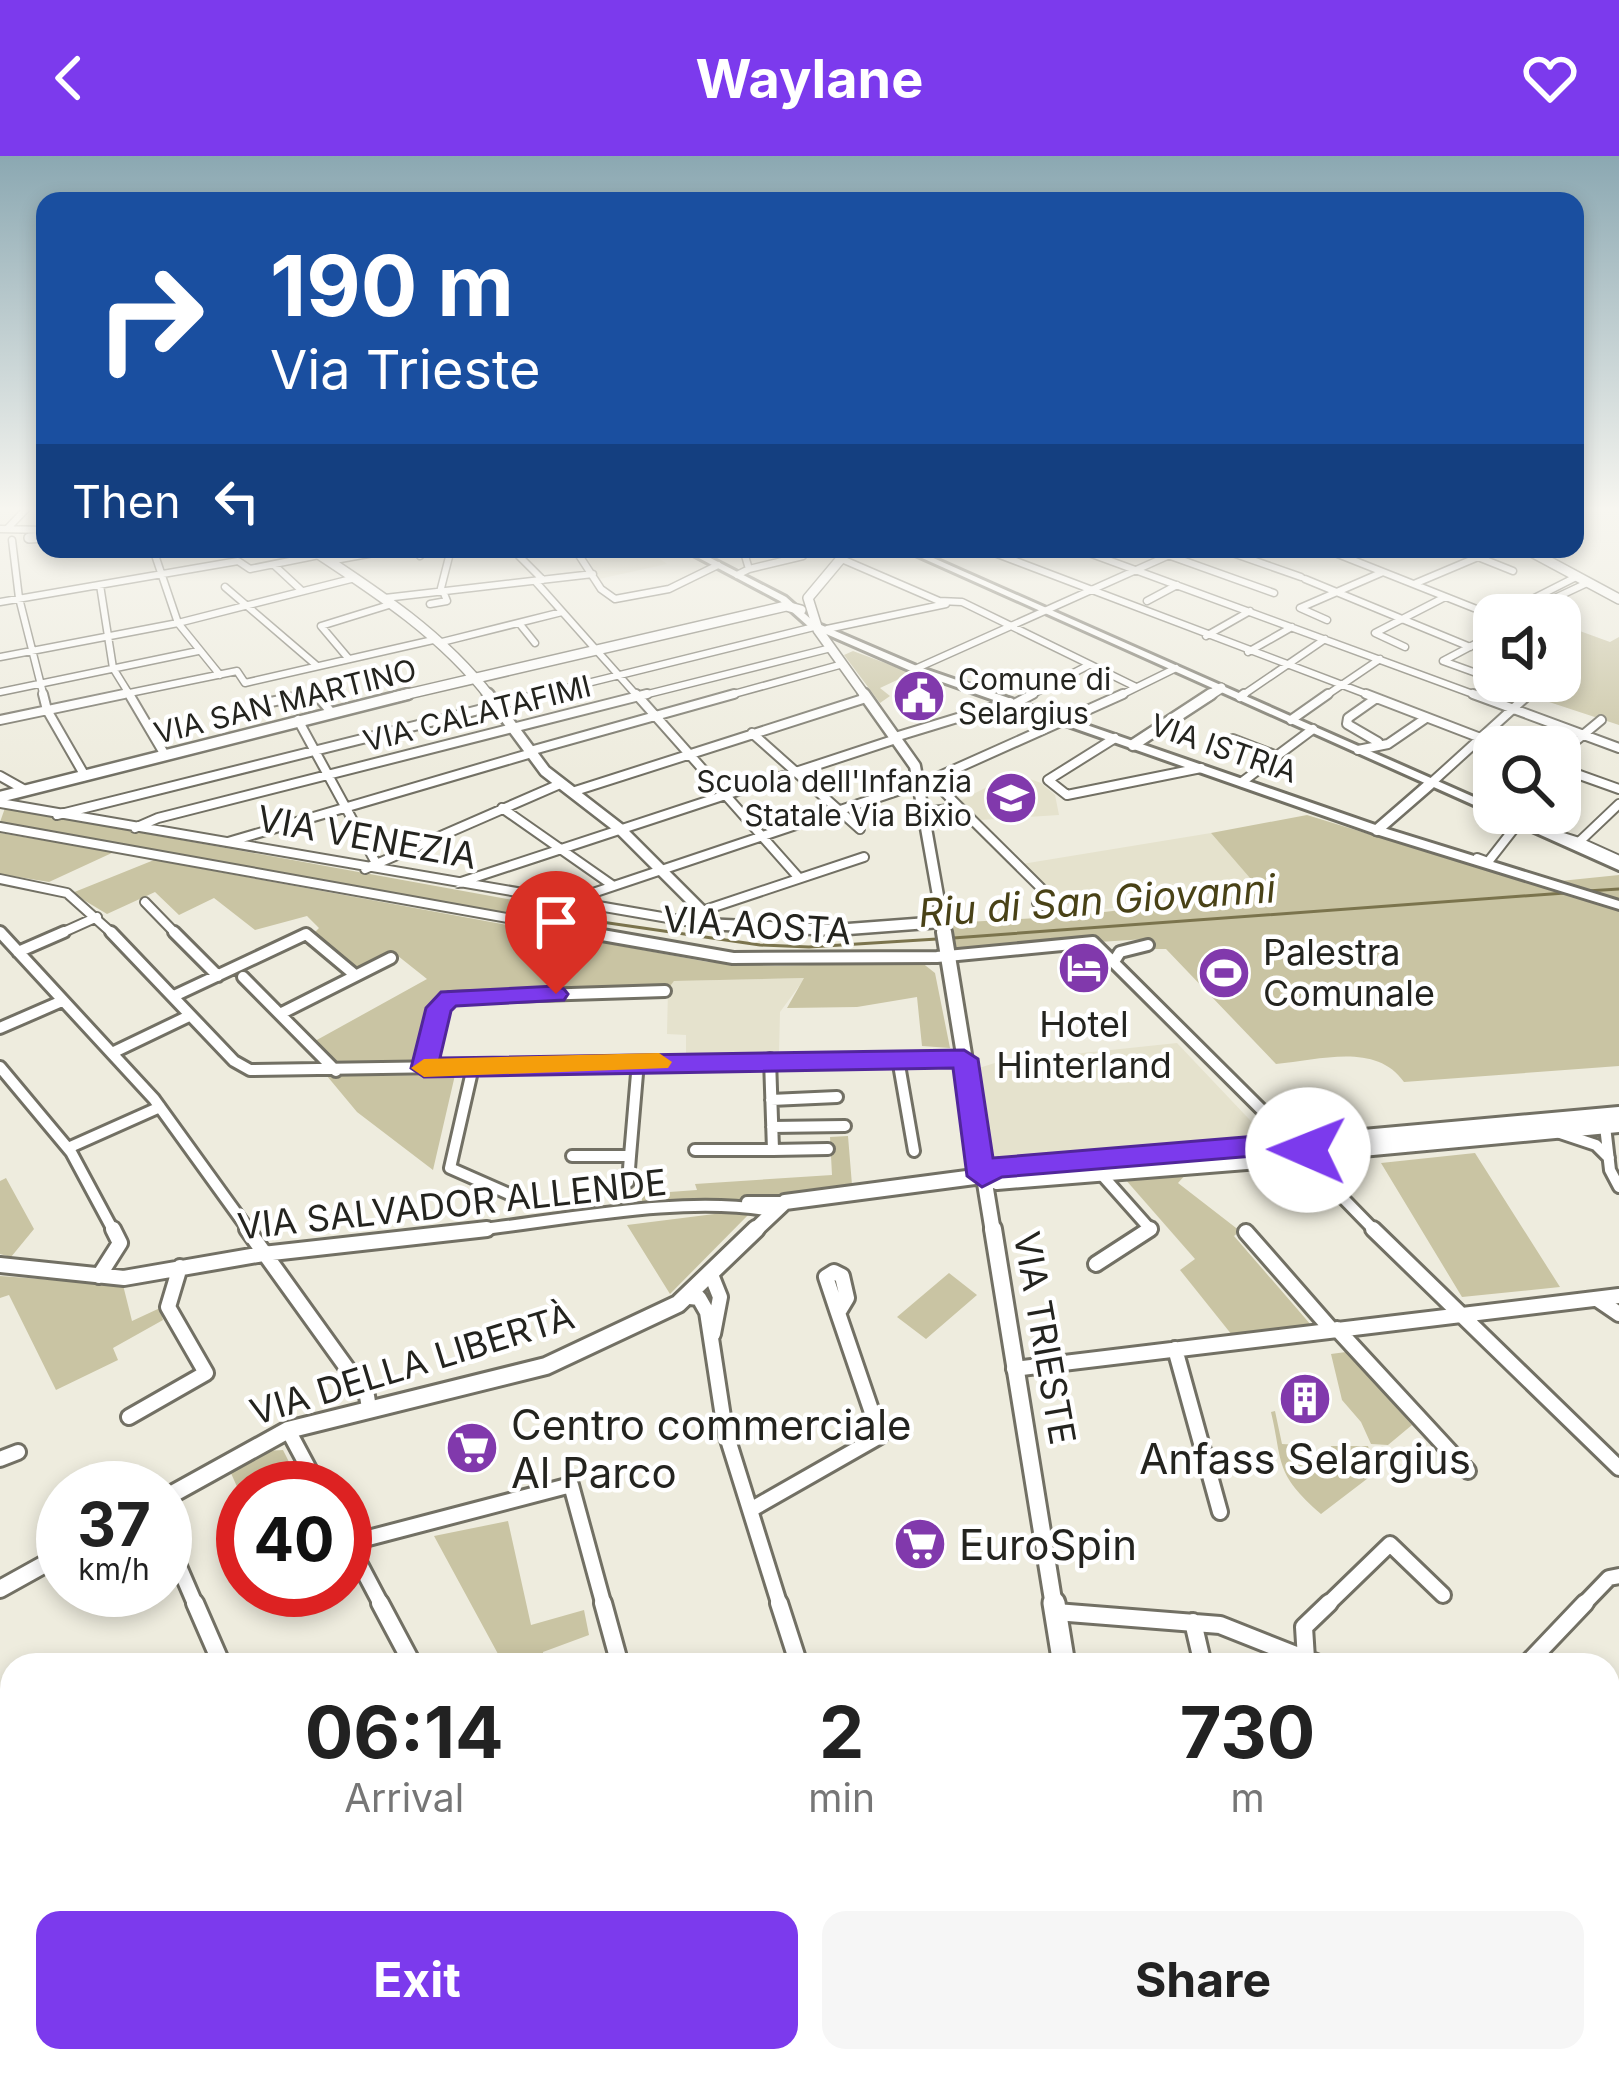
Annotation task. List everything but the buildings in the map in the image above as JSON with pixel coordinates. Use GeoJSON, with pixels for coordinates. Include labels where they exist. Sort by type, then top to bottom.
{"type":"FeatureCollection","features":[{"type":"Feature","properties":{"kind":"main road","name":"VIA ISTRIA"},"geometry":{"type":"LineString","coordinates":[[777,596],[856,645],[915,669],[1377,830],[1617,904]]}},
{"type":"Feature","properties":{"kind":"main road"},"geometry":{"type":"LineString","coordinates":[[1014,596],[1473,802]]}},
{"type":"Feature","properties":{"kind":"main road"},"geometry":{"type":"LineString","coordinates":[[792,605],[808,598]]}},
{"type":"Feature","properties":{"kind":"main road"},"geometry":{"type":"LineString","coordinates":[[1548,834],[1619,863]]}},
{"type":"Feature","properties":{"kind":"street"},"geometry":{"type":"LineString","coordinates":[[0,602],[29,596]]}},
{"type":"Feature","properties":{"kind":"street"},"geometry":{"type":"LineString","coordinates":[[101,596],[113,668],[165,755]]}},
{"type":"Feature","properties":{"kind":"street"},"geometry":{"type":"LineString","coordinates":[[169,596],[178,623],[220,675]]}},
{"type":"Feature","properties":{"kind":"street"},"geometry":{"type":"LineString","coordinates":[[234,596],[316,665]]}},
{"type":"Feature","properties":{"kind":"street"},"geometry":{"type":"LineString","coordinates":[[0,657],[178,623],[283,596]]}},
{"type":"Feature","properties":{"kind":"street"},"geometry":{"type":"LineString","coordinates":[[381,596],[476,680],[560,784],[620,829],[702,918],[864,857]]}},
{"type":"Feature","properties":{"kind":"street"},"geometry":{"type":"LineString","coordinates":[[348,658],[321,626],[388,601],[415,596]]}},
{"type":"Feature","properties":{"kind":"street"},"geometry":{"type":"LineString","coordinates":[[430,604],[447,601],[444,596]]}},
{"type":"Feature","properties":{"kind":"street"},"geometry":{"type":"LineString","coordinates":[[551,596],[799,878]]}},
{"type":"Feature","properties":{"kind":"street"},"geometry":{"type":"LineString","coordinates":[[934,596],[949,602]]}},
{"type":"Feature","properties":{"kind":"street"},"geometry":{"type":"LineString","coordinates":[[915,669],[1076,596]]}},
{"type":"Feature","properties":{"kind":"street"},"geometry":{"type":"LineString","coordinates":[[1103,596],[1473,735]]}},
{"type":"Feature","properties":{"kind":"street"},"geometry":{"type":"LineString","coordinates":[[1147,601],[1156,596]]}},
{"type":"Feature","properties":{"kind":"street"},"geometry":{"type":"LineString","coordinates":[[1210,596],[1619,748]]}},
{"type":"Feature","properties":{"kind":"street"},"geometry":{"type":"LineString","coordinates":[[1327,620],[1300,608],[1329,596]]}},
{"type":"Feature","properties":{"kind":"street"},"geometry":{"type":"LineString","coordinates":[[1350,596],[1470,647]]}},
{"type":"Feature","properties":{"kind":"street"},"geometry":{"type":"LineString","coordinates":[[1405,647],[1375,633],[1445,597],[1473,607]]}},
{"type":"Feature","properties":{"kind":"street"},"geometry":{"type":"LineString","coordinates":[[19,598],[47,710],[85,776]]}},
{"type":"Feature","properties":{"kind":"street"},"geometry":{"type":"LineString","coordinates":[[808,598],[819,623]]}},
{"type":"Feature","properties":{"kind":"street"},"geometry":{"type":"LineString","coordinates":[[57,815],[819,623],[888,619],[949,602],[962,602],[1136,688]]}},
{"type":"Feature","properties":{"kind":"street","name":"VIA SAN MARTINO"},"geometry":{"type":"LineString","coordinates":[[2,801],[25,790],[332,712],[792,605]]}},
{"type":"Feature","properties":{"kind":"street"},"geometry":{"type":"LineString","coordinates":[[1205,636],[1251,611]]}},
{"type":"Feature","properties":{"kind":"street"},"geometry":{"type":"LineString","coordinates":[[0,720],[237,671],[245,683],[562,612]]}},
{"type":"Feature","properties":{"kind":"street"},"geometry":{"type":"LineString","coordinates":[[519,622],[535,644]]}},
{"type":"Feature","properties":{"kind":"street","name":"VIA TRIESTE"},"geometry":{"type":"LineString","coordinates":[[819,623],[925,781],[945,953],[1062,1653]]}},
{"type":"Feature","properties":{"kind":"street"},"geometry":{"type":"LineString","coordinates":[[1247,652],[1292,627]]}},
{"type":"Feature","properties":{"kind":"street"},"geometry":{"type":"LineString","coordinates":[[1240,697],[1325,639]]}},
{"type":"Feature","properties":{"kind":"street"},"geometry":{"type":"LineString","coordinates":[[225,843],[653,716],[837,656],[856,645]]}},
{"type":"Feature","properties":{"kind":"street"},"geometry":{"type":"LineString","coordinates":[[1473,645],[1442,661],[1473,672]]}},
{"type":"Feature","properties":{"kind":"street"},"geometry":{"type":"LineString","coordinates":[[0,692],[198,651]]}},
{"type":"Feature","properties":{"kind":"street","name":"VIA CALATAFIMI"},"geometry":{"type":"LineString","coordinates":[[135,828],[158,818],[637,697],[837,656]]}},
{"type":"Feature","properties":{"kind":"street"},"geometry":{"type":"LineString","coordinates":[[1291,720],[1380,659]]}},
{"type":"Feature","properties":{"kind":"street"},"geometry":{"type":"LineString","coordinates":[[454,884],[1013,703],[1089,665]]}},
{"type":"Feature","properties":{"kind":"street"},"geometry":{"type":"LineString","coordinates":[[575,899],[925,781],[1069,721],[1176,668]]}},
{"type":"Feature","properties":{"kind":"street"},"geometry":{"type":"LineString","coordinates":[[1133,745],[1220,688]]}},
{"type":"Feature","properties":{"kind":"street"},"geometry":{"type":"LineString","coordinates":[[256,705],[295,697],[319,698],[332,712]]}},
{"type":"Feature","properties":{"kind":"street"},"geometry":{"type":"LineString","coordinates":[[572,792],[866,698]]}},
{"type":"Feature","properties":{"kind":"street"},"geometry":{"type":"LineString","coordinates":[[1375,699],[1348,718],[1347,724],[1379,742],[1388,744],[1426,718]]}},
{"type":"Feature","properties":{"kind":"street"},"geometry":{"type":"LineString","coordinates":[[1494,726],[1521,702]]}},
{"type":"Feature","properties":{"kind":"street"},"geometry":{"type":"LineString","coordinates":[[1583,734],[1601,720]]}},
{"type":"Feature","properties":{"kind":"street"},"geometry":{"type":"LineString","coordinates":[[298,721],[376,863]]}},
{"type":"Feature","properties":{"kind":"street"},"geometry":{"type":"LineString","coordinates":[[1242,782],[1312,730]]}},
{"type":"Feature","properties":{"kind":"street"},"geometry":{"type":"LineString","coordinates":[[752,733],[860,829]]}},
{"type":"Feature","properties":{"kind":"street"},"geometry":{"type":"LineString","coordinates":[[1114,738],[1048,780],[1066,795],[1201,768]]}},
{"type":"Feature","properties":{"kind":"street"},"geometry":{"type":"LineString","coordinates":[[1234,739],[1277,756]]}},
{"type":"Feature","properties":{"kind":"street"},"geometry":{"type":"LineString","coordinates":[[1358,750],[1379,742]]}},
{"type":"Feature","properties":{"kind":"street"},"geometry":{"type":"LineString","coordinates":[[1377,830],[1473,744]]}},
{"type":"Feature","properties":{"kind":"street"},"geometry":{"type":"LineString","coordinates":[[1581,775],[1619,789]]}},
{"type":"Feature","properties":{"kind":"street"},"geometry":{"type":"LineString","coordinates":[[0,776],[25,790]]}},
{"type":"Feature","properties":{"kind":"street"},"geometry":{"type":"LineString","coordinates":[[925,781],[1044,891]]}},
{"type":"Feature","properties":{"kind":"street"},"geometry":{"type":"LineString","coordinates":[[365,869],[560,784]]}},
{"type":"Feature","properties":{"kind":"street","name":"VIA VENEZIA"},"geometry":{"type":"LineString","coordinates":[[2,801],[57,815],[454,884],[702,918],[835,929],[941,924]]}},
{"type":"Feature","properties":{"kind":"street"},"geometry":{"type":"LineString","coordinates":[[1580,842],[1619,804]]}},
{"type":"Feature","properties":{"kind":"street"},"geometry":{"type":"LineString","coordinates":[[502,808],[612,885]]}},
{"type":"Feature","properties":{"kind":"street"},"geometry":{"type":"LineString","coordinates":[[925,812],[959,808]]}},
{"type":"Feature","properties":{"kind":"street","name":"VIA AOSTA"},"geometry":{"type":"LineString","coordinates":[[0,826],[684,952],[823,961],[1089,943],[1112,956]]}},
{"type":"Feature","properties":{"kind":"street"},"geometry":{"type":"LineString","coordinates":[[1377,830],[1488,862],[1510,834]]}},
{"type":"Feature","properties":{"kind":"street"},"geometry":{"type":"LineString","coordinates":[[1552,834],[1580,842],[1619,863]]}},
{"type":"Feature","properties":{"kind":"street"},"geometry":{"type":"LineString","coordinates":[[0,879],[68,893],[98,917],[234,1061],[250,1070],[964,1059]]}},
{"type":"Feature","properties":{"kind":"street"},"geometry":{"type":"LineString","coordinates":[[146,902],[218,976]]}},
{"type":"Feature","properties":{"kind":"street"},"geometry":{"type":"LineString","coordinates":[[18,952],[98,917]]}},
{"type":"Feature","properties":{"kind":"street"},"geometry":{"type":"LineString","coordinates":[[0,932],[160,1107],[367,1396],[369,1408]]}},
{"type":"Feature","properties":{"kind":"street"},"geometry":{"type":"LineString","coordinates":[[174,996],[306,934],[356,975]]}},
{"type":"Feature","properties":{"kind":"street"},"geometry":{"type":"LineString","coordinates":[[1148,945],[1112,956],[1456,1314],[1619,1468]]}},
{"type":"Feature","properties":{"kind":"street"},"geometry":{"type":"LineString","coordinates":[[280,1014],[391,958]]}},
{"type":"Feature","properties":{"kind":"street"},"geometry":{"type":"LineString","coordinates":[[243,977],[336,1071]]}},
{"type":"Feature","properties":{"kind":"street"},"geometry":{"type":"LineString","coordinates":[[424,1068],[439,1008],[450,998],[665,992]]}},
{"type":"Feature","properties":{"kind":"street"},"geometry":{"type":"LineString","coordinates":[[0,1028],[62,1000]]}},
{"type":"Feature","properties":{"kind":"street"},"geometry":{"type":"LineString","coordinates":[[114,1052],[189,1016]]}},
{"type":"Feature","properties":{"kind":"street"},"geometry":{"type":"LineString","coordinates":[[770,1059],[773,1150]]}},
{"type":"Feature","properties":{"kind":"street"},"geometry":{"type":"LineString","coordinates":[[898,1059],[901,1100],[908,1108],[914,1151]]}},
{"type":"Feature","properties":{"kind":"street"},"geometry":{"type":"LineString","coordinates":[[628,1182],[638,1062]]}},
{"type":"Feature","properties":{"kind":"street"},"geometry":{"type":"LineString","coordinates":[[473,1066],[450,1168],[509,1193]]}},
{"type":"Feature","properties":{"kind":"street"},"geometry":{"type":"LineString","coordinates":[[0,1067],[68,1148],[120,1243],[99,1276]]}},
{"type":"Feature","properties":{"kind":"street"},"geometry":{"type":"LineString","coordinates":[[771,1100],[836,1097]]}},
{"type":"Feature","properties":{"kind":"street"},"geometry":{"type":"LineString","coordinates":[[68,1148],[160,1107]]}},
{"type":"Feature","properties":{"kind":"street"},"geometry":{"type":"LineString","coordinates":[[982,1176],[997,1182],[1102,1174],[1619,1114]]}},
{"type":"Feature","properties":{"kind":"street"},"geometry":{"type":"LineString","coordinates":[[772,1127],[845,1126]]}},
{"type":"Feature","properties":{"kind":"street"},"geometry":{"type":"LineString","coordinates":[[982,1176],[995,1167],[1609,1126],[1609,1158],[1617,1181]]}},
{"type":"Feature","properties":{"kind":"street"},"geometry":{"type":"LineString","coordinates":[[1554,1132],[1588,1140],[1609,1158]]}},
{"type":"Feature","properties":{"kind":"street"},"geometry":{"type":"LineString","coordinates":[[695,1150],[828,1149]]}},
{"type":"Feature","properties":{"kind":"street"},"geometry":{"type":"LineString","coordinates":[[572,1156],[630,1156]]}},
{"type":"Feature","properties":{"kind":"street"},"geometry":{"type":"LineString","coordinates":[[1096,1264],[1150,1229],[1102,1174]]}},
{"type":"Feature","properties":{"kind":"street","name":"VIA SALVADOR ALLENDE"},"geometry":{"type":"LineString","coordinates":[[0,1265],[124,1278],[263,1254],[732,1206],[781,1207],[982,1176]]}},
{"type":"Feature","properties":{"kind":"street","name":"VIA DELLA LIBERTÀ"},"geometry":{"type":"LineString","coordinates":[[192,1483],[287,1430],[546,1366],[690,1298],[781,1207]]}},
{"type":"Feature","properties":{"kind":"street"},"geometry":{"type":"LineString","coordinates":[[1246,1232],[1468,1471]]}},
{"type":"Feature","properties":{"kind":"street"},"geometry":{"type":"LineString","coordinates":[[128,1417],[206,1373],[168,1307],[179,1267]]}},
{"type":"Feature","properties":{"kind":"street"},"geometry":{"type":"LineString","coordinates":[[711,1343],[720,1301],[719,1286],[712,1276]]}},
{"type":"Feature","properties":{"kind":"street"},"geometry":{"type":"LineString","coordinates":[[752,1509],[880,1436],[826,1277]]}},
{"type":"Feature","properties":{"kind":"street"},"geometry":{"type":"LineString","coordinates":[[1014,1369],[1619,1296]]}},
{"type":"Feature","properties":{"kind":"street"},"geometry":{"type":"LineString","coordinates":[[690,1298],[699,1298],[707,1312],[725,1430],[795,1653]]}},
{"type":"Feature","properties":{"kind":"street"},"geometry":{"type":"LineString","coordinates":[[1597,1299],[1619,1313]]}},
{"type":"Feature","properties":{"kind":"street"},"geometry":{"type":"LineString","coordinates":[[1175,1349],[1220,1512]]}},
{"type":"Feature","properties":{"kind":"street"},"geometry":{"type":"LineString","coordinates":[[287,1430],[304,1461]]}},
{"type":"Feature","properties":{"kind":"street"},"geometry":{"type":"LineString","coordinates":[[0,1459],[18,1452]]}},
{"type":"Feature","properties":{"kind":"street"},"geometry":{"type":"LineString","coordinates":[[372,1533],[571,1485],[617,1653]]}},
{"type":"Feature","properties":{"kind":"street"},"geometry":{"type":"LineString","coordinates":[[1311,1653],[1304,1627],[1390,1544],[1444,1595]]}},
{"type":"Feature","properties":{"kind":"street"},"geometry":{"type":"LineString","coordinates":[[0,1589],[36,1569]]}},
{"type":"Feature","properties":{"kind":"street"},"geometry":{"type":"LineString","coordinates":[[1537,1653],[1609,1578],[1619,1576]]}},
{"type":"Feature","properties":{"kind":"street"},"geometry":{"type":"LineString","coordinates":[[372,1587],[407,1653]]}},
{"type":"Feature","properties":{"kind":"street"},"geometry":{"type":"LineString","coordinates":[[192,1596],[217,1653]]}},
{"type":"Feature","properties":{"kind":"street"},"geometry":{"type":"LineString","coordinates":[[1055,1612],[1220,1625],[1290,1653]]}},
{"type":"Feature","properties":{"kind":"street"},"geometry":{"type":"LineString","coordinates":[[1193,1622],[1200,1653]]}},
{"type":"Feature","properties":{"kind":"shaded area"},"geometry":{"type":"Polygon","coordinates":[[[1581,631],[1610,642],[1619,637],[1619,725],[1549,702],[1581,702],[1581,631]]]}},
{"type":"Feature","properties":{"kind":"shaded area"},"geometry":{"type":"Polygon","coordinates":[[[853,651],[912,673],[880,688],[890,696],[880,703],[844,655],[853,651]]]}},
{"type":"Feature","properties":{"kind":"shaded area","name":"Scuola dell'Infanzia Statale Via Bixio"},"geometry":{"type":"Polygon","coordinates":[[[1014,773],[1041,783],[1055,795],[1059,815],[981,820],[960,801],[1014,773]]]}},
{"type":"Feature","properties":{"kind":"shaded area"},"geometry":{"type":"Polygon","coordinates":[[[5,808],[563,909],[567,904],[588,907],[576,928],[0,822],[5,808]]]}},
{"type":"Feature","properties":{"kind":"shaded area"},"geometry":{"type":"Polygon","coordinates":[[[1307,815],[1531,884],[1619,875],[1619,901],[1592,901],[1619,910],[1619,1066],[1404,1082],[1392,1070],[1363,1058],[1276,1064],[1166,949],[1150,949],[1146,939],[955,951],[951,923],[1071,916],[1263,893],[1211,833],[1307,815]]]}},
{"type":"Feature","properties":{"kind":"shaded area"},"geometry":{"type":"Polygon","coordinates":[[[0,833],[114,852],[49,882],[0,874],[0,833]]]}},
{"type":"Feature","properties":{"kind":"shaded area"},"geometry":{"type":"Polygon","coordinates":[[[1211,833],[1264,893],[1075,912],[1022,864],[1211,833]]]}},
{"type":"Feature","properties":{"kind":"shaded area"},"geometry":{"type":"Polygon","coordinates":[[[154,860],[708,962],[775,966],[921,962],[935,973],[950,1048],[922,1046],[917,997],[857,1007],[787,1008],[804,978],[674,981],[668,989],[442,992],[422,1063],[335,1065],[315,1041],[427,979],[393,952],[358,969],[313,934],[319,928],[307,916],[255,930],[214,898],[179,915],[155,892],[107,914],[72,893],[154,860]]]}},
{"type":"Feature","properties":{"kind":"shaded area"},"geometry":{"type":"Polygon","coordinates":[[[805,978],[780,1012],[779,1053],[686,1056],[686,1035],[667,1034],[668,989],[674,981],[805,978]]]}},
{"type":"Feature","properties":{"kind":"shaded area"},"geometry":{"type":"Polygon","coordinates":[[[1177,1043],[1266,1137],[992,1157],[979,1068],[1177,1043]]]}},
{"type":"Feature","properties":{"kind":"shaded area"},"geometry":{"type":"Polygon","coordinates":[[[455,1075],[433,1170],[357,1112],[327,1076],[455,1075]]]}},
{"type":"Feature","properties":{"kind":"shaded area"},"geometry":{"type":"Polygon","coordinates":[[[848,1136],[852,1185],[797,1195],[642,1207],[642,1194],[697,1190],[695,1184],[832,1175],[830,1137],[848,1136]]]}},
{"type":"Feature","properties":{"kind":"shaded area"},"geometry":{"type":"Polygon","coordinates":[[[1475,1153],[1560,1287],[1462,1297],[1381,1163],[1475,1153]]]}},
{"type":"Feature","properties":{"kind":"shaded area"},"geometry":{"type":"Polygon","coordinates":[[[1186,1174],[1178,1183],[1240,1231],[1234,1236],[1311,1325],[1232,1335],[1180,1270],[1195,1259],[1125,1179],[1186,1174]]]}},
{"type":"Feature","properties":{"kind":"shaded area"},"geometry":{"type":"Polygon","coordinates":[[[6,1178],[34,1229],[11,1257],[0,1254],[0,1181],[6,1178]]]}},
{"type":"Feature","properties":{"kind":"shaded area"},"geometry":{"type":"Polygon","coordinates":[[[754,1209],[670,1294],[627,1225],[754,1209]]]}},
{"type":"Feature","properties":{"kind":"shaded area"},"geometry":{"type":"Polygon","coordinates":[[[949,1273],[977,1295],[926,1339],[897,1317],[949,1273]]]}},
{"type":"Feature","properties":{"kind":"shaded area"},"geometry":{"type":"Polygon","coordinates":[[[0,1276],[123,1285],[132,1321],[160,1308],[163,1320],[113,1348],[118,1360],[56,1390],[9,1295],[0,1298],[0,1276]]]}},
{"type":"Feature","properties":{"kind":"shaded area"},"geometry":{"type":"Polygon","coordinates":[[[1346,1352],[1412,1425],[1388,1445],[1371,1444],[1361,1422],[1342,1400],[1331,1354],[1346,1352]]]}},
{"type":"Feature","properties":{"kind":"shaded area"},"geometry":{"type":"Polygon","coordinates":[[[1275,1411],[1282,1444],[1300,1445],[1305,1466],[1336,1467],[1331,1446],[1368,1446],[1376,1472],[1321,1514],[1295,1488],[1283,1467],[1271,1412],[1275,1411]]]}},
{"type":"Feature","properties":{"kind":"shaded area"},"geometry":{"type":"Polygon","coordinates":[[[283,1450],[288,1461],[248,1461],[265,1451],[283,1450]]]}},
{"type":"Feature","properties":{"kind":"shaded area"},"geometry":{"type":"Polygon","coordinates":[[[508,1521],[531,1625],[584,1610],[589,1635],[543,1653],[497,1653],[434,1536],[508,1521]]]}},
{"type":"Feature","properties":{"kind":"waterway","name":"Riu di San Giovanni"},"geometry":{"type":"LineString","coordinates":[[1587,891],[1619,889]]}},
{"type":"Feature","properties":{"kind":"waterway","name":"Riu di San Giovanni"},"geometry":{"type":"LineString","coordinates":[[953,938],[1565,893]]}},
{"type":"Feature","properties":{"kind":"waterway","name":"Riu di San Giovanni"},"geometry":{"type":"LineString","coordinates":[[581,919],[760,945],[809,947],[937,939]]}},
{"type":"Feature","properties":{"kind":"slow traffic"},"geometry":{"type":"LineString","coordinates":[[424,1068],[659,1062]]}},
{"type":"Feature","properties":{"kind":"place","name":"Comune di Selargius"},"geometry":{"type":"Point","coordinates":[919,696]}},
{"type":"Feature","properties":{"kind":"place","name":"Scuola dell'Infanzia Statale Via Bixio"},"geometry":{"type":"Point","coordinates":[1011,798]}},
{"type":"Feature","properties":{"kind":"place","name":"Hotel Hinterland"},"geometry":{"type":"Point","coordinates":[1084,968]}},
{"type":"Feature","properties":{"kind":"place","name":"Palestra Comunale"},"geometry":{"type":"Point","coordinates":[1224,973]}},
{"type":"Feature","properties":{"kind":"place","name":"Anfass Selargius"},"geometry":{"type":"Point","coordinates":[1305,1399]}},
{"type":"Feature","properties":{"kind":"place","name":"Centro commerciale Al Parco"},"geometry":{"type":"Point","coordinates":[472,1448]}},
{"type":"Feature","properties":{"kind":"place","name":"EuroSpin"},"geometry":{"type":"Point","coordinates":[920,1544]}},
{"type":"Feature","properties":{"kind":"route"},"geometry":{"type":"LineString","coordinates":[[556,994],[450,998],[439,1008],[424,1068],[964,1059],[982,1176],[995,1167],[1294,1143],[1308,1150]]}}]}
